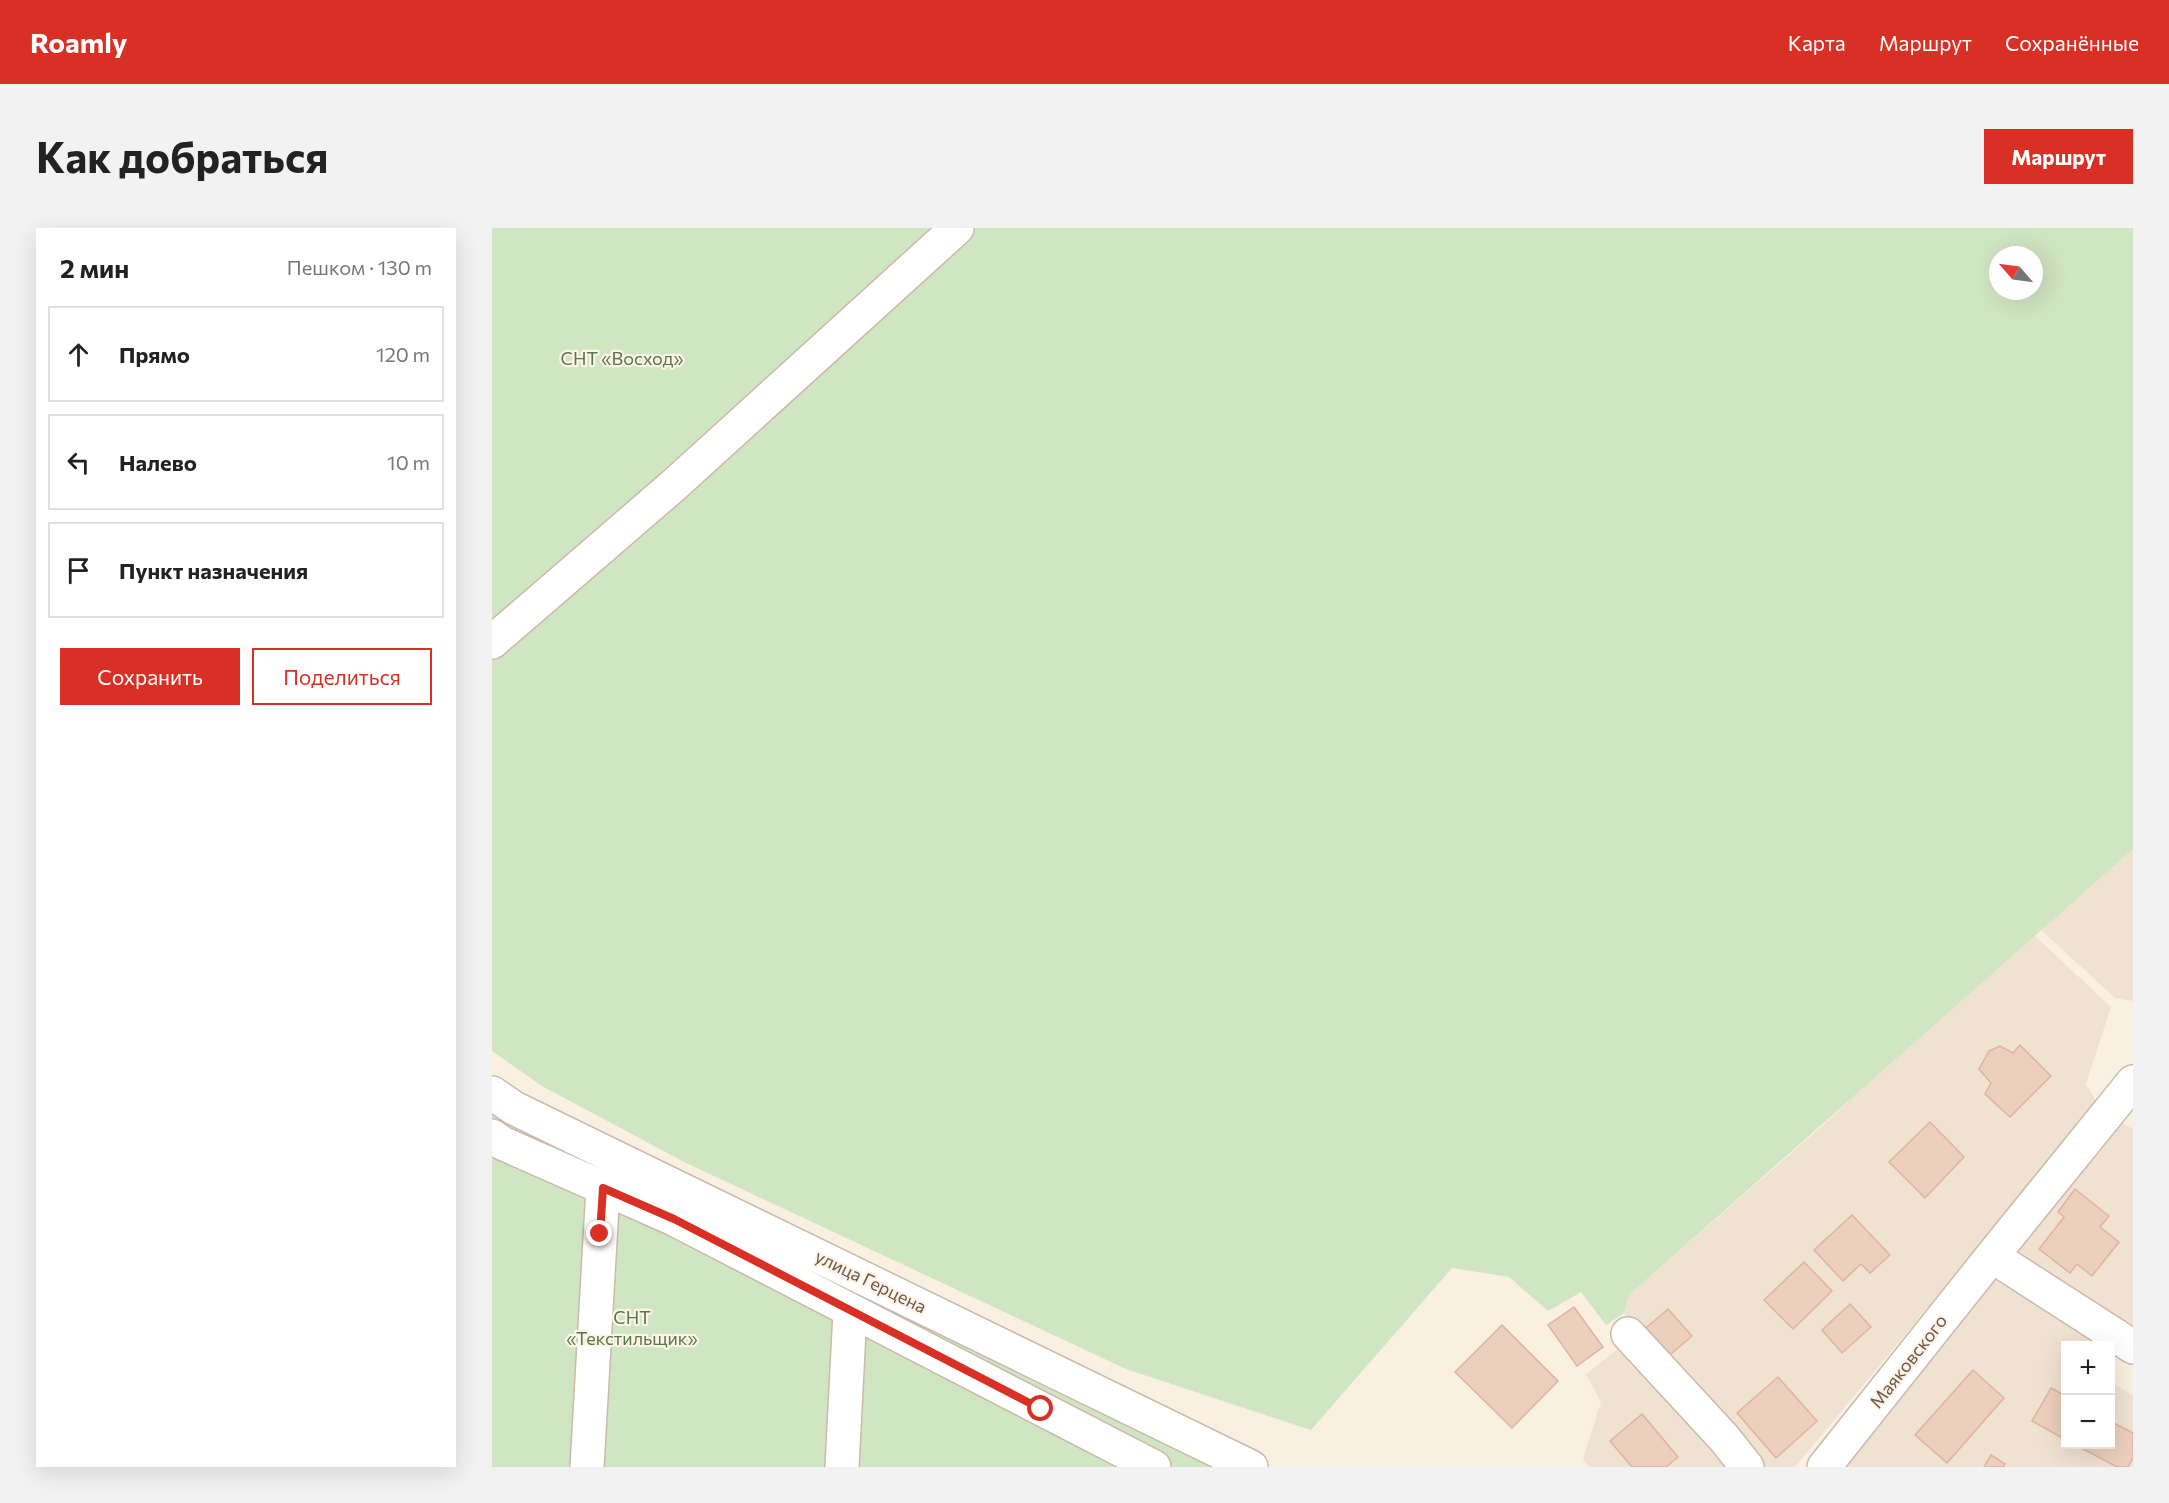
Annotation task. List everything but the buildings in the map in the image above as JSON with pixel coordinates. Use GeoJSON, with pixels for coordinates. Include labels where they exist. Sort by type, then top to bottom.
{"type":"FeatureCollection","features":[{"type":"Feature","properties":{"kind":"street"},"geometry":{"type":"LineString","coordinates":[[492,642],[674,485],[957,228]]}},
{"type":"Feature","properties":{"kind":"street","name":"Маяковского"},"geometry":{"type":"LineString","coordinates":[[1824,1467],[2133,1082]]}},
{"type":"Feature","properties":{"kind":"street","name":"улица Герцена"},"geometry":{"type":"LineString","coordinates":[[492,1093],[514,1108],[1251,1467]]}},
{"type":"Feature","properties":{"kind":"street"},"geometry":{"type":"LineString","coordinates":[[492,1136],[502,1143],[674,1219],[850,1312],[1098,1454],[1154,1467]]}},
{"type":"Feature","properties":{"kind":"street"},"geometry":{"type":"LineString","coordinates":[[587,1467],[603,1188]]}},
{"type":"Feature","properties":{"kind":"street"},"geometry":{"type":"LineString","coordinates":[[1992,1256],[2133,1347]]}},
{"type":"Feature","properties":{"kind":"street"},"geometry":{"type":"LineString","coordinates":[[842,1467],[850,1312]]}},
{"type":"Feature","properties":{"kind":"street"},"geometry":{"type":"LineString","coordinates":[[1628,1334],[1724,1438],[1747,1467]]}},
{"type":"Feature","properties":{"kind":"street"},"geometry":{"type":"LineString","coordinates":[[1098,1454],[1111,1430],[1140,1411]]}},
{"type":"Feature","properties":{"kind":"shaded area"},"geometry":{"type":"Polygon","coordinates":[[[2133,849],[2133,1001],[2115,998],[2041,930],[2133,849]]]}},
{"type":"Feature","properties":{"kind":"shaded area"},"geometry":{"type":"Polygon","coordinates":[[[2034,935],[2111,1007],[2086,1084],[2099,1106],[2031,1183],[1795,1467],[1761,1467],[1624,1313],[1629,1295],[1820,1128],[1901,1052],[2034,935]]]}},
{"type":"Feature","properties":{"kind":"shaded area"},"geometry":{"type":"Polygon","coordinates":[[[2120,1122],[2133,1129],[2133,1333],[2025,1263],[2016,1250],[2120,1122]]]}},
{"type":"Feature","properties":{"kind":"shaded area"},"geometry":{"type":"Polygon","coordinates":[[[2005,1276],[2103,1341],[2061,1341],[2061,1449],[2115,1449],[2115,1385],[2133,1395],[2133,1467],[1840,1467],[1912,1384],[1915,1375],[1989,1284],[2005,1276]]]}},
{"type":"Feature","properties":{"kind":"shaded area"},"geometry":{"type":"Polygon","coordinates":[[[1623,1345],[1727,1467],[1589,1467],[1583,1459],[1601,1402],[1586,1374],[1623,1345]]]}},
{"type":"Feature","properties":{"kind":"green space","name":"СНТ «Восход»"},"geometry":{"type":"Polygon","coordinates":[[[492,228],[2133,228],[2133,849],[1629,1295],[1624,1313],[1606,1325],[1581,1292],[1548,1311],[1509,1277],[1452,1268],[1311,1430],[1126,1369],[684,1162],[542,1086],[492,1051],[492,228]]]}},
{"type":"Feature","properties":{"kind":"green space","name":"СНТ «Текстильщик»"},"geometry":{"type":"Polygon","coordinates":[[[492,1100],[1235,1467],[492,1467],[492,1100]]]}},
{"type":"Feature","properties":{"kind":"route"},"geometry":{"type":"LineString","coordinates":[[600,1234],[603,1188],[674,1219],[1041,1409]]}}]}
